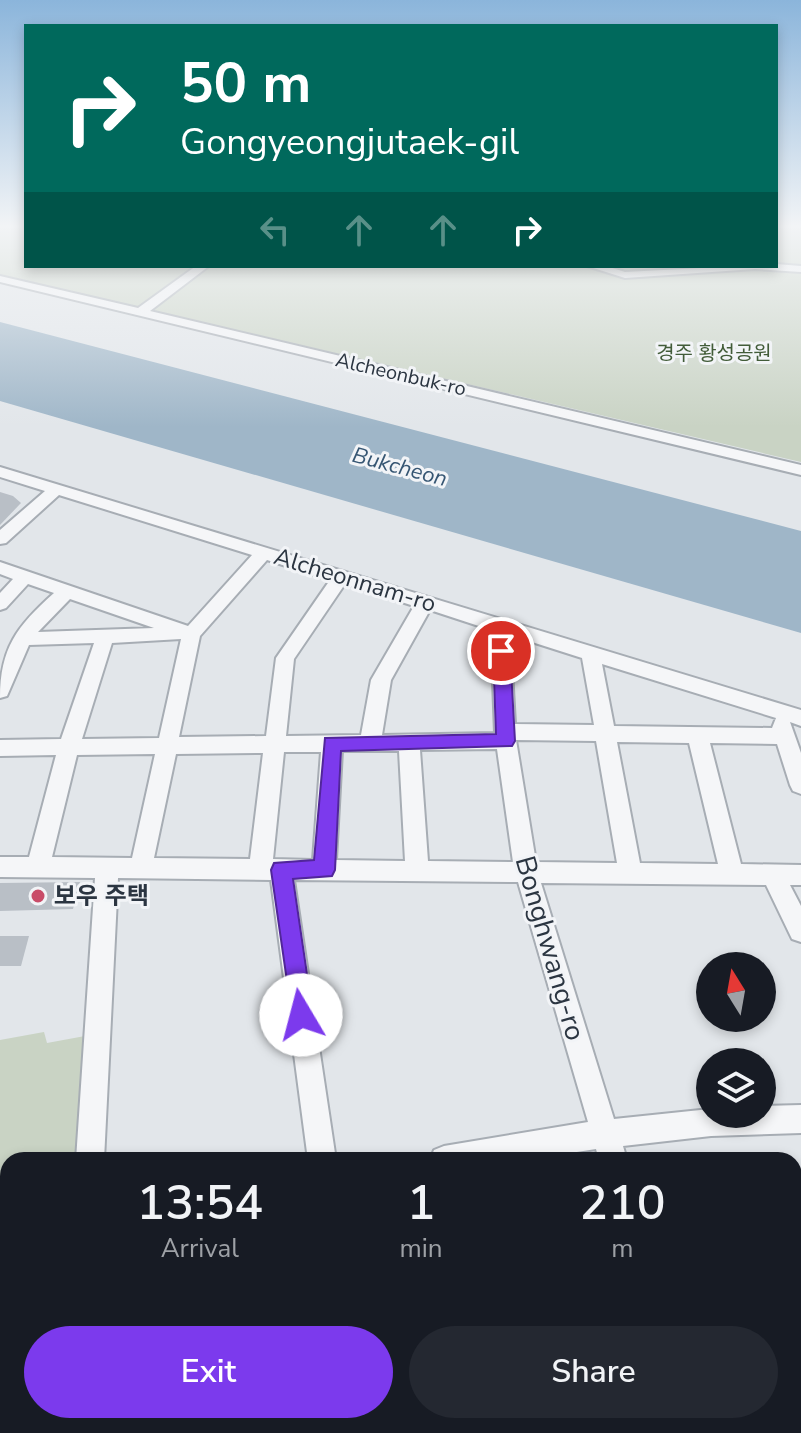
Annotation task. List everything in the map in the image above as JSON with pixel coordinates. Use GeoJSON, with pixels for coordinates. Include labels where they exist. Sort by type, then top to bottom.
{"type":"FeatureCollection","features":[{"type":"Feature","properties":{"kind":"street","name":"Alcheonbuk-ro"},"geometry":{"type":"LineString","coordinates":[[59,293],[801,470]]}},
{"type":"Feature","properties":{"kind":"street"},"geometry":{"type":"LineString","coordinates":[[141,312],[167,293]]}},
{"type":"Feature","properties":{"kind":"street","name":"Alcheonnam-ro"},"geometry":{"type":"LineString","coordinates":[[0,472],[801,718]]}},
{"type":"Feature","properties":{"kind":"street"},"geometry":{"type":"LineString","coordinates":[[0,539],[57,489]]}},
{"type":"Feature","properties":{"kind":"street"},"geometry":{"type":"LineString","coordinates":[[141,868],[191,634],[264,552]]}},
{"type":"Feature","properties":{"kind":"street"},"geometry":{"type":"LineString","coordinates":[[0,568],[191,634]]}},
{"type":"Feature","properties":{"kind":"street"},"geometry":{"type":"LineString","coordinates":[[0,604],[26,576]]}},
{"type":"Feature","properties":{"kind":"street"},"geometry":{"type":"LineString","coordinates":[[321,1152],[270,869],[276,744],[285,658],[342,576]]}},
{"type":"Feature","properties":{"kind":"street"},"geometry":{"type":"LineString","coordinates":[[0,691],[21,639],[35,619],[66,592]]}},
{"type":"Feature","properties":{"kind":"street"},"geometry":{"type":"LineString","coordinates":[[370,743],[381,680],[426,601]]}},
{"type":"Feature","properties":{"kind":"street","name":"Bonghwang-ro"},"geometry":{"type":"LineString","coordinates":[[500,624],[505,736],[526,872],[611,1152]]}},
{"type":"Feature","properties":{"kind":"street"},"geometry":{"type":"LineString","coordinates":[[21,639],[106,634],[191,634]]}},
{"type":"Feature","properties":{"kind":"street"},"geometry":{"type":"LineString","coordinates":[[38,867],[69,747],[106,634]]}},
{"type":"Feature","properties":{"kind":"street"},"geometry":{"type":"LineString","coordinates":[[591,653],[630,873]]}},
{"type":"Feature","properties":{"kind":"street"},"geometry":{"type":"LineString","coordinates":[[777,712],[801,785]]}},
{"type":"Feature","properties":{"kind":"street"},"geometry":{"type":"LineString","coordinates":[[0,748],[409,742],[606,732],[785,736]]}},
{"type":"Feature","properties":{"kind":"street"},"geometry":{"type":"LineString","coordinates":[[697,733],[732,874]]}},
{"type":"Feature","properties":{"kind":"street"},"geometry":{"type":"LineString","coordinates":[[409,742],[417,871]]}},
{"type":"Feature","properties":{"kind":"street"},"geometry":{"type":"LineString","coordinates":[[324,870],[332,743]]}},
{"type":"Feature","properties":{"kind":"street"},"geometry":{"type":"LineString","coordinates":[[0,867],[801,875]]}},
{"type":"Feature","properties":{"kind":"street"},"geometry":{"type":"LineString","coordinates":[[90,1152],[107,868]]}},
{"type":"Feature","properties":{"kind":"street"},"geometry":{"type":"LineString","coordinates":[[773,875],[801,931]]}},
{"type":"Feature","properties":{"kind":"street"},"geometry":{"type":"LineString","coordinates":[[490,1152],[605,1132],[728,1119],[801,1119]]}},
{"type":"Feature","properties":{"kind":"green space","name":"경주 황성공원"},"geometry":{"type":"Polygon","coordinates":[[[77,293],[801,293],[801,462],[77,293]]]}},
{"type":"Feature","properties":{"kind":"green space"},"geometry":{"type":"Polygon","coordinates":[[[44,1032],[47,1043],[85,1036],[76,1152],[0,1152],[0,1040],[44,1032]]]}},
{"type":"Feature","properties":{"kind":"water","name":"Bukcheon"},"geometry":{"type":"Polygon","coordinates":[[[0,322],[801,531],[801,633],[0,401],[0,322]]]}},
{"type":"Feature","properties":{"kind":"building"},"geometry":{"type":"Polygon","coordinates":[[[0,492],[13,496],[21,503],[0,525],[0,492]]]}},
{"type":"Feature","properties":{"kind":"building","name":"보우 주택"},"geometry":{"type":"Polygon","coordinates":[[[80,882],[73,909],[0,911],[0,883],[80,882]]]}},
{"type":"Feature","properties":{"kind":"building","name":"보우 주택"},"geometry":{"type":"Polygon","coordinates":[[[0,936],[29,936],[21,966],[0,966],[0,936]]]}},
{"type":"Feature","properties":{"kind":"place","name":"보우 주택"},"geometry":{"type":"Point","coordinates":[38,896]}},
{"type":"Feature","properties":{"kind":"route"},"geometry":{"type":"LineString","coordinates":[[301,1015],[281,870],[324,870],[332,743],[506,741],[501,651]]}}]}
